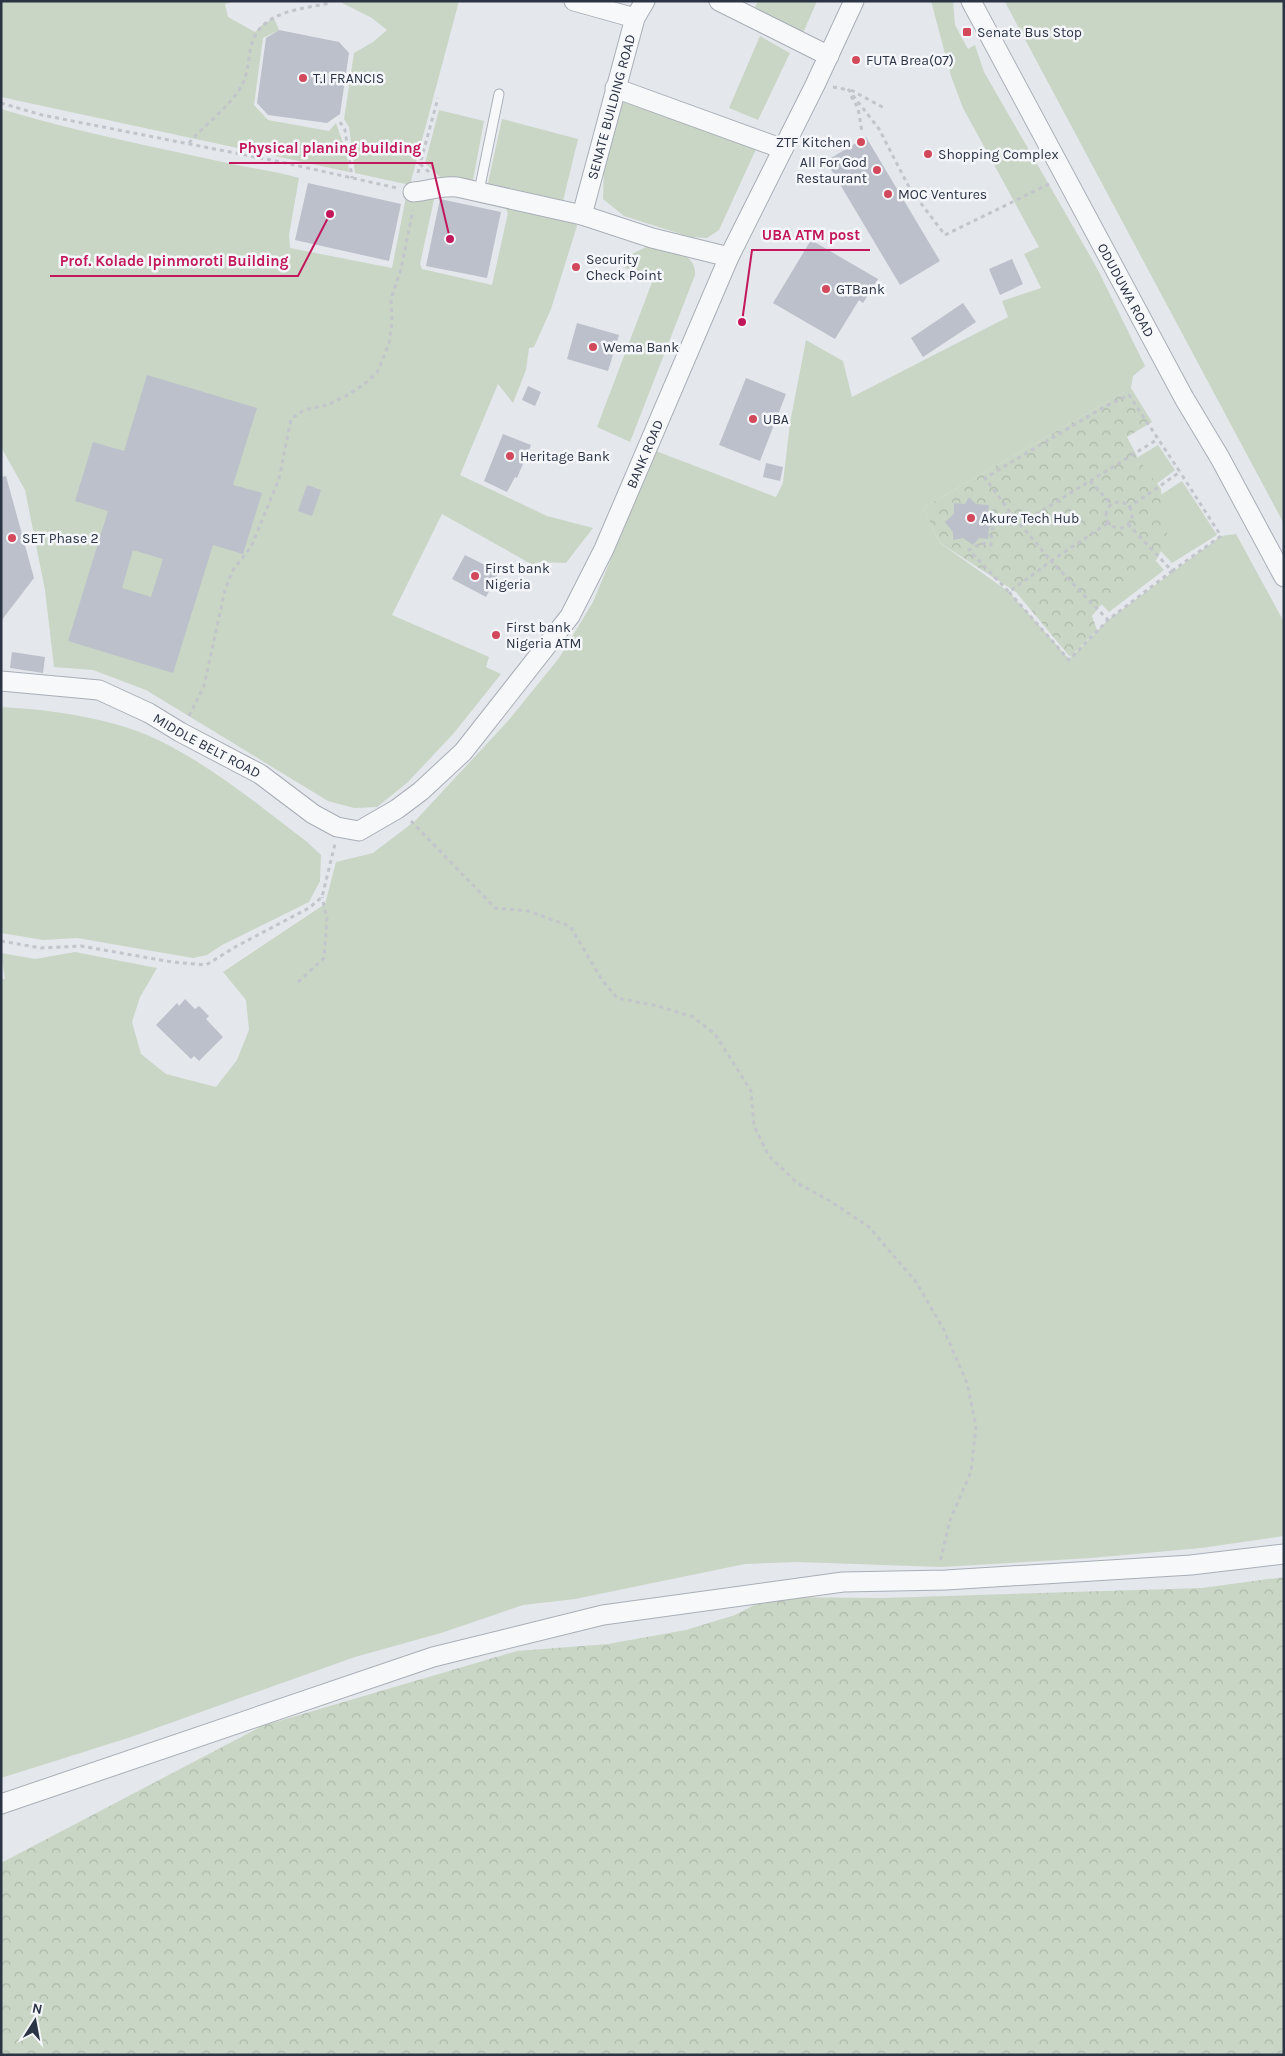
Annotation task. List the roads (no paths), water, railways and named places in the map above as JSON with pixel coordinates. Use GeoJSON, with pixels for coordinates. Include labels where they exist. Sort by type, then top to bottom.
{"type":"FeatureCollection","features":[{"type":"Feature","properties":{"kind":"street"},"geometry":{"type":"LineString","coordinates":[[574,1],[634,18]]}},
{"type":"Feature","properties":{"kind":"street","name":"SENATE BUILDING ROAD"},"geometry":{"type":"LineString","coordinates":[[582,215],[634,18],[645,1]]}},
{"type":"Feature","properties":{"kind":"street"},"geometry":{"type":"LineString","coordinates":[[719,1],[829,56]]}},
{"type":"Feature","properties":{"kind":"street","name":"BANK ROAD"},"geometry":{"type":"LineString","coordinates":[[397,809],[421,791],[463,752],[570,616],[604,549],[728,257],[816,85],[854,1]]}},
{"type":"Feature","properties":{"kind":"street","name":"BANK ROAD"},"geometry":{"type":"LineString","coordinates":[[829,56],[865,1]]}},
{"type":"Feature","properties":{"kind":"street","name":"ODUDUWA ROAD"},"geometry":{"type":"LineString","coordinates":[[972,1],[1184,398],[1220,458],[1284,577]]}},
{"type":"Feature","properties":{"kind":"street","name":"SENATE BUILDING ROAD"},"geometry":{"type":"LineString","coordinates":[[615,88],[782,149]]}},
{"type":"Feature","properties":{"kind":"street"},"geometry":{"type":"LineString","coordinates":[[419,191],[445,185],[479,192],[582,215],[652,238],[728,257]]}},
{"type":"Feature","properties":{"kind":"street","name":"MIDDLE BELT ROAD"},"geometry":{"type":"LineString","coordinates":[[1,681],[99,690],[149,713],[180,732],[260,774],[314,814],[337,827],[359,831],[397,809]]}},
{"type":"Feature","properties":{"kind":"street"},"geometry":{"type":"LineString","coordinates":[[1,1804],[433,1657],[603,1615],[843,1582],[944,1580],[1191,1565],[1284,1554]]}},
{"type":"Feature","properties":{"kind":"lane"},"geometry":{"type":"LineString","coordinates":[[479,192],[499,94]]}},
{"type":"Feature","properties":{"kind":"place","name":"Senate Bus Stop"},"geometry":{"type":"Point","coordinates":[967,32]}},
{"type":"Feature","properties":{"kind":"place","name":"FUTA Brea(07)"},"geometry":{"type":"Point","coordinates":[856,60]}},
{"type":"Feature","properties":{"kind":"place","name":"T.I FRANCIS"},"geometry":{"type":"Point","coordinates":[303,78]}},
{"type":"Feature","properties":{"kind":"place","name":"ZTF Kitchen"},"geometry":{"type":"Point","coordinates":[861,142]}},
{"type":"Feature","properties":{"kind":"place","name":"Shopping Complex"},"geometry":{"type":"Point","coordinates":[928,154]}},
{"type":"Feature","properties":{"kind":"place","name":"All For God Restaurant"},"geometry":{"type":"Point","coordinates":[877,170]}},
{"type":"Feature","properties":{"kind":"place","name":"MOC Ventures"},"geometry":{"type":"Point","coordinates":[888,194]}},
{"type":"Feature","properties":{"kind":"place","name":"Prof. Kolade Ipinmoroti Building"},"geometry":{"type":"Point","coordinates":[330,214]}},
{"type":"Feature","properties":{"kind":"place","name":"Physical planing building"},"geometry":{"type":"Point","coordinates":[450,239]}},
{"type":"Feature","properties":{"kind":"place","name":"Security Check Point"},"geometry":{"type":"Point","coordinates":[576,267]}},
{"type":"Feature","properties":{"kind":"place","name":"GTBank"},"geometry":{"type":"Point","coordinates":[826,289]}},
{"type":"Feature","properties":{"kind":"place","name":"UBA ATM post"},"geometry":{"type":"Point","coordinates":[742,322]}},
{"type":"Feature","properties":{"kind":"place","name":"Wema Bank"},"geometry":{"type":"Point","coordinates":[593,347]}},
{"type":"Feature","properties":{"kind":"place","name":"UBA"},"geometry":{"type":"Point","coordinates":[753,419]}},
{"type":"Feature","properties":{"kind":"place","name":"Heritage Bank"},"geometry":{"type":"Point","coordinates":[510,456]}},
{"type":"Feature","properties":{"kind":"place","name":"Akure Tech Hub"},"geometry":{"type":"Point","coordinates":[971,518]}},
{"type":"Feature","properties":{"kind":"place","name":"SET Phase 2"},"geometry":{"type":"Point","coordinates":[12,538]}},
{"type":"Feature","properties":{"kind":"place","name":"First bank Nigeria"},"geometry":{"type":"Point","coordinates":[475,576]}},
{"type":"Feature","properties":{"kind":"place","name":"First bank Nigeria ATM"},"geometry":{"type":"Point","coordinates":[496,635]}}]}
